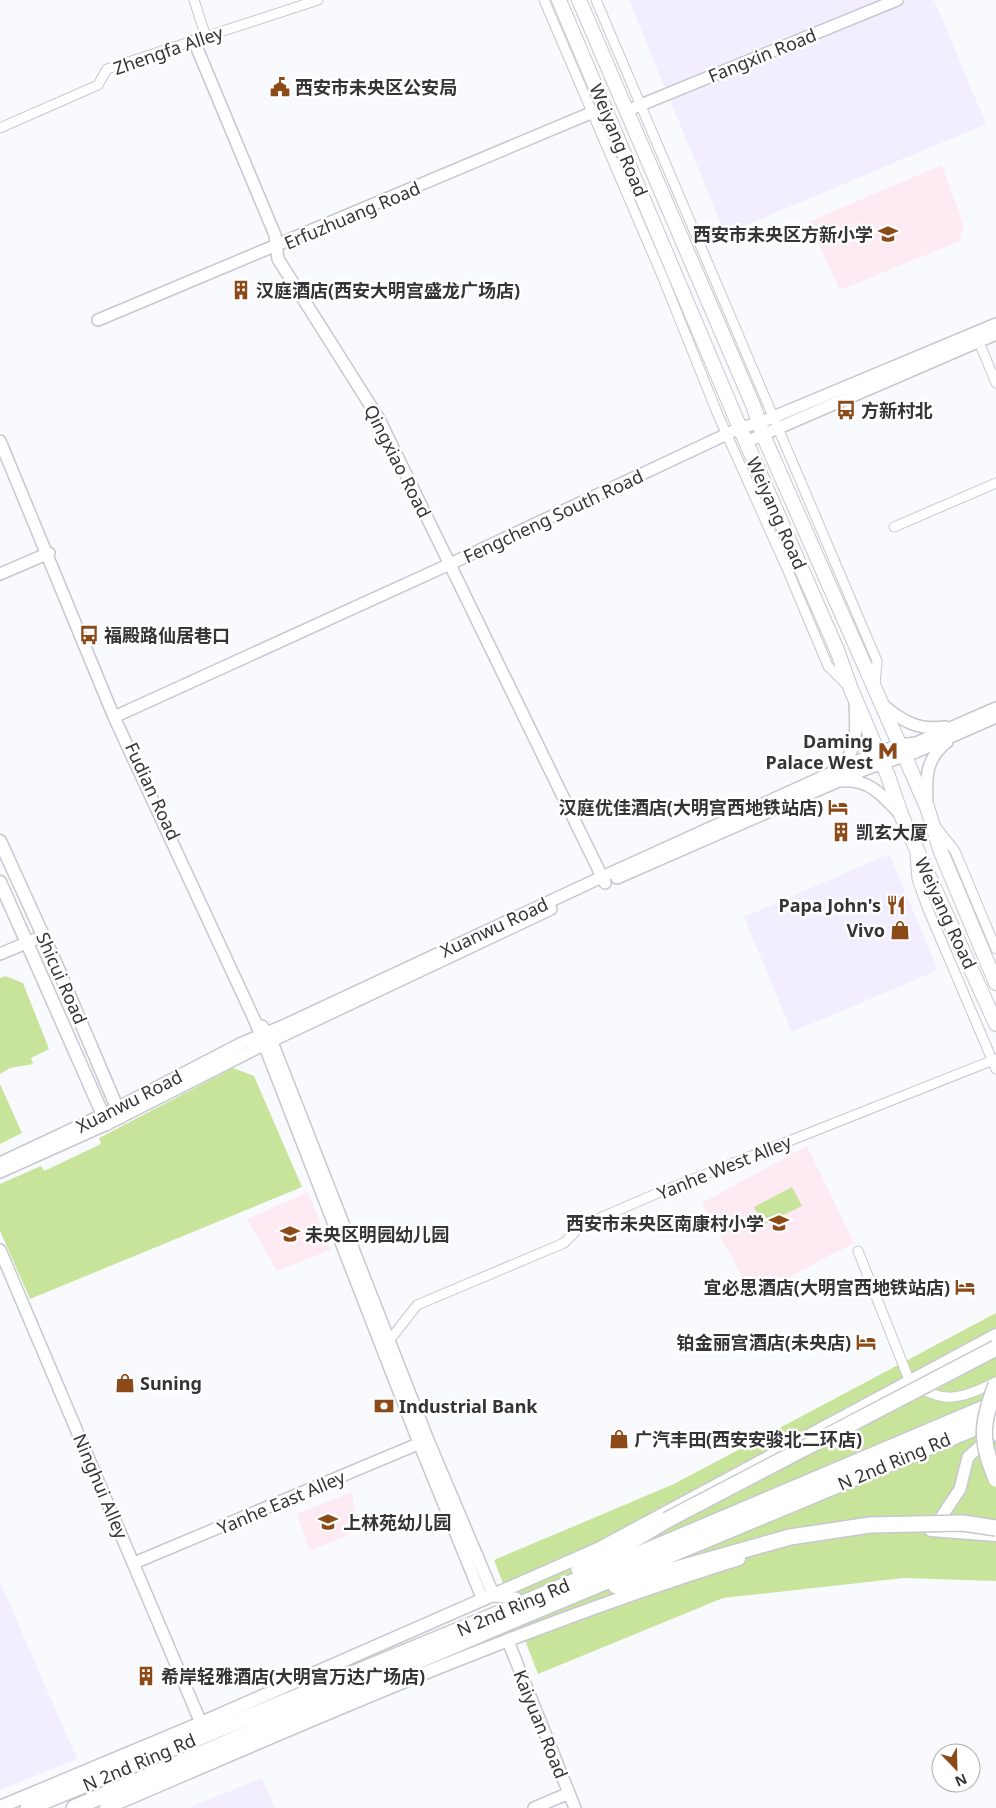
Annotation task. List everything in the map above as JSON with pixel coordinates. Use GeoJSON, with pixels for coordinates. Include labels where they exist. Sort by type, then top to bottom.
{"type":"FeatureCollection","features":[{"type":"Feature","properties":{"kind":"highway"},"geometry":{"type":"LineString","coordinates":[[483,1620],[516,1598],[620,1548],[667,1520],[996,1348]]}},
{"type":"Feature","properties":{"kind":"highway"},"geometry":{"type":"LineString","coordinates":[[996,1383],[984,1420],[987,1457],[996,1480]]}},
{"type":"Feature","properties":{"kind":"highway","name":"N 2nd Ring Rd"},"geometry":{"type":"LineString","coordinates":[[74,1808],[559,1602],[673,1546],[996,1403]]}},
{"type":"Feature","properties":{"kind":"highway","name":"N 2nd Ring Rd"},"geometry":{"type":"LineString","coordinates":[[28,1808],[483,1620],[996,1419]]}},
{"type":"Feature","properties":{"kind":"highway"},"geometry":{"type":"LineString","coordinates":[[559,1602],[790,1537],[870,1525],[963,1523],[996,1528]]}},
{"type":"Feature","properties":{"kind":"main road","name":"Weiyang Road"},"geometry":{"type":"LineString","coordinates":[[559,0],[606,107],[740,428],[837,650],[902,817],[996,1024]]}},
{"type":"Feature","properties":{"kind":"main road","name":"Weiyang Road"},"geometry":{"type":"LineString","coordinates":[[579,0],[761,429],[876,696],[927,808],[941,852],[996,983]]}},
{"type":"Feature","properties":{"kind":"main road","name":"Shicui Road"},"geometry":{"type":"LineString","coordinates":[[0,842],[119,1112]]}},
{"type":"Feature","properties":{"kind":"main road","name":"Shicui Road"},"geometry":{"type":"LineString","coordinates":[[0,882],[105,1120]]}},
{"type":"Feature","properties":{"kind":"main road"},"geometry":{"type":"LineString","coordinates":[[0,1808],[201,1723],[598,1549],[996,1335]]}},
{"type":"Feature","properties":{"kind":"main road"},"geometry":{"type":"LineString","coordinates":[[106,1808],[314,1719],[508,1641],[688,1574],[780,1546],[833,1535],[886,1530],[934,1530],[996,1535]]}},
{"type":"Feature","properties":{"kind":"street"},"geometry":{"type":"LineString","coordinates":[[194,0],[206,37]]}},
{"type":"Feature","properties":{"kind":"street","name":"Zhengfa Alley"},"geometry":{"type":"LineString","coordinates":[[0,128],[98,85],[108,69],[318,0]]}},
{"type":"Feature","properties":{"kind":"street"},"geometry":{"type":"LineString","coordinates":[[544,0],[727,435],[828,666],[853,694],[856,732],[850,755],[827,781]]}},
{"type":"Feature","properties":{"kind":"street"},"geometry":{"type":"LineString","coordinates":[[596,0],[877,661],[876,696],[903,720],[918,727],[957,730]]}},
{"type":"Feature","properties":{"kind":"street","name":"Fangxin Road"},"geometry":{"type":"LineString","coordinates":[[626,111],[897,0]]}},
{"type":"Feature","properties":{"kind":"street","name":"Qingxiao Road"},"geometry":{"type":"LineString","coordinates":[[194,40],[275,236],[278,259],[379,419],[604,880]]}},
{"type":"Feature","properties":{"kind":"street","name":"Erfuzhuang Road"},"geometry":{"type":"LineString","coordinates":[[98,320],[276,247],[606,107]]}},
{"type":"Feature","properties":{"kind":"street","name":"Fengcheng South Road"},"geometry":{"type":"LineString","coordinates":[[746,442],[774,417],[996,324]]}},
{"type":"Feature","properties":{"kind":"street","name":"Fengcheng South Road"},"geometry":{"type":"LineString","coordinates":[[115,716],[450,564],[740,428],[778,428],[996,334]]}},
{"type":"Feature","properties":{"kind":"street"},"geometry":{"type":"LineString","coordinates":[[979,342],[996,382]]}},
{"type":"Feature","properties":{"kind":"street","name":"Fudian Road"},"geometry":{"type":"LineString","coordinates":[[0,441],[115,716],[266,1039]]}},
{"type":"Feature","properties":{"kind":"street"},"geometry":{"type":"LineString","coordinates":[[894,527],[996,483]]}},
{"type":"Feature","properties":{"kind":"street"},"geometry":{"type":"LineString","coordinates":[[0,574],[46,552]]}},
{"type":"Feature","properties":{"kind":"street","name":"Xuanwu Road"},"geometry":{"type":"LineString","coordinates":[[957,730],[996,708]]}},
{"type":"Feature","properties":{"kind":"street","name":"Xuanwu Road"},"geometry":{"type":"LineString","coordinates":[[0,1172],[266,1039],[604,880],[880,758],[996,718]]}},
{"type":"Feature","properties":{"kind":"street"},"geometry":{"type":"LineString","coordinates":[[927,808],[928,766],[940,747],[957,730]]}},
{"type":"Feature","properties":{"kind":"street"},"geometry":{"type":"LineString","coordinates":[[827,781],[863,783],[879,792],[902,817]]}},
{"type":"Feature","properties":{"kind":"street"},"geometry":{"type":"LineString","coordinates":[[933,823],[955,851],[996,949]]}},
{"type":"Feature","properties":{"kind":"street"},"geometry":{"type":"LineString","coordinates":[[914,844],[917,879],[943,944],[994,1059],[996,1070]]}},
{"type":"Feature","properties":{"kind":"street"},"geometry":{"type":"LineString","coordinates":[[0,954],[43,936]]}},
{"type":"Feature","properties":{"kind":"street"},"geometry":{"type":"LineString","coordinates":[[987,963],[992,938]]}},
{"type":"Feature","properties":{"kind":"street"},"geometry":{"type":"LineString","coordinates":[[943,944],[968,960]]}},
{"type":"Feature","properties":{"kind":"street"},"geometry":{"type":"LineString","coordinates":[[266,1039],[389,1341],[423,1441]]}},
{"type":"Feature","properties":{"kind":"street"},"geometry":{"type":"LineString","coordinates":[[266,1039],[423,1441],[488,1598],[516,1598]]}},
{"type":"Feature","properties":{"kind":"street","name":"Yanhe West Alley"},"geometry":{"type":"LineString","coordinates":[[389,1341],[417,1305],[564,1243],[581,1226],[658,1193],[994,1059]]}},
{"type":"Feature","properties":{"kind":"street","name":"Xuanwu Road"},"geometry":{"type":"LineString","coordinates":[[0,1163],[105,1120]]}},
{"type":"Feature","properties":{"kind":"street","name":"Ninghui Alley"},"geometry":{"type":"LineString","coordinates":[[0,1250],[201,1723]]}},
{"type":"Feature","properties":{"kind":"street"},"geometry":{"type":"LineString","coordinates":[[858,1251],[910,1382],[940,1397],[963,1397],[996,1383]]}},
{"type":"Feature","properties":{"kind":"street"},"geometry":{"type":"LineString","coordinates":[[934,1530],[960,1489],[968,1457],[996,1432]]}},
{"type":"Feature","properties":{"kind":"street","name":"Yanhe East Alley"},"geometry":{"type":"LineString","coordinates":[[134,1563],[423,1441]]}},
{"type":"Feature","properties":{"kind":"street","name":"Kaiyuan Road"},"geometry":{"type":"LineString","coordinates":[[508,1641],[575,1808]]}},
{"type":"Feature","properties":{"kind":"street"},"geometry":{"type":"LineString","coordinates":[[534,1808],[569,1793]]}},
{"type":"Feature","properties":{"kind":"shaded area"},"geometry":{"type":"Polygon","coordinates":[[[629,0],[934,0],[986,124],[725,234],[629,0]]]}},
{"type":"Feature","properties":{"kind":"shaded area","name":"西安市未央区方新小学"},"geometry":{"type":"Polygon","coordinates":[[[942,165],[964,227],[960,241],[840,290],[808,222],[942,165]]]}},
{"type":"Feature","properties":{"kind":"shaded area"},"geometry":{"type":"Polygon","coordinates":[[[889,854],[938,970],[792,1032],[744,917],[889,854]]]}},
{"type":"Feature","properties":{"kind":"shaded area","name":"西安市未央区南康村小学"},"geometry":{"type":"Polygon","coordinates":[[[807,1146],[854,1243],[753,1296],[702,1203],[807,1146]]]}},
{"type":"Feature","properties":{"kind":"shaded area","name":"未央区明园幼儿园"},"geometry":{"type":"Polygon","coordinates":[[[308,1192],[331,1250],[277,1271],[247,1219],[308,1192]]]}},
{"type":"Feature","properties":{"kind":"shaded area","name":"上林苑幼儿园"},"geometry":{"type":"Polygon","coordinates":[[[352,1492],[357,1531],[310,1551],[297,1514],[352,1492]]]}},
{"type":"Feature","properties":{"kind":"shaded area"},"geometry":{"type":"Polygon","coordinates":[[[0,1582],[77,1759],[0,1790],[0,1582]]]}},
{"type":"Feature","properties":{"kind":"shaded area"},"geometry":{"type":"Polygon","coordinates":[[[262,1778],[275,1808],[188,1808],[262,1778]]]}},
{"type":"Feature","properties":{"kind":"green space"},"geometry":{"type":"Polygon","coordinates":[[[5,976],[23,983],[49,1049],[31,1058],[33,1064],[10,1068],[0,1074],[0,978],[5,976]]]}},
{"type":"Feature","properties":{"kind":"green space"},"geometry":{"type":"Polygon","coordinates":[[[233,1068],[254,1076],[302,1187],[30,1299],[0,1231],[0,1184],[41,1166],[44,1171],[101,1144],[99,1138],[233,1068]]]}},
{"type":"Feature","properties":{"kind":"green space"},"geometry":{"type":"Polygon","coordinates":[[[0,1084],[22,1133],[0,1144],[0,1084]]]}},
{"type":"Feature","properties":{"kind":"green space"},"geometry":{"type":"Polygon","coordinates":[[[792,1187],[802,1206],[763,1225],[754,1207],[792,1187]]]}},
{"type":"Feature","properties":{"kind":"green space"},"geometry":{"type":"Polygon","coordinates":[[[996,1313],[996,1581],[904,1578],[723,1598],[538,1674],[494,1560],[674,1484],[996,1313]]]}},
{"type":"Feature","properties":{"kind":"place","name":"西安市未央区公安局"},"geometry":{"type":"Point","coordinates":[280,87]}},
{"type":"Feature","properties":{"kind":"place","name":"西安市未央区方新小学"},"geometry":{"type":"Point","coordinates":[888,234]}},
{"type":"Feature","properties":{"kind":"place","name":"汉庭酒店(西安大明宫盛龙广场店)"},"geometry":{"type":"Point","coordinates":[241,290]}},
{"type":"Feature","properties":{"kind":"place","name":"方新村北"},"geometry":{"type":"Point","coordinates":[846,410]}},
{"type":"Feature","properties":{"kind":"place","name":"福殿路仙居巷口"},"geometry":{"type":"Point","coordinates":[89,635]}},
{"type":"Feature","properties":{"kind":"place","name":"Daming Palace West"},"geometry":{"type":"Point","coordinates":[888,751]}},
{"type":"Feature","properties":{"kind":"place","name":"汉庭优佳酒店(大明宫西地铁站店)"},"geometry":{"type":"Point","coordinates":[838,807]}},
{"type":"Feature","properties":{"kind":"place","name":"凯玄大厦"},"geometry":{"type":"Point","coordinates":[841,832]}},
{"type":"Feature","properties":{"kind":"place","name":"Papa John's"},"geometry":{"type":"Point","coordinates":[896,905]}},
{"type":"Feature","properties":{"kind":"place","name":"Vivo"},"geometry":{"type":"Point","coordinates":[900,930]}},
{"type":"Feature","properties":{"kind":"place","name":"西安市未央区南康村小学"},"geometry":{"type":"Point","coordinates":[779,1223]}},
{"type":"Feature","properties":{"kind":"place","name":"未央区明园幼儿园"},"geometry":{"type":"Point","coordinates":[290,1234]}},
{"type":"Feature","properties":{"kind":"place","name":"宜必思酒店(大明宫西地铁站店)"},"geometry":{"type":"Point","coordinates":[965,1287]}},
{"type":"Feature","properties":{"kind":"place","name":"铂金丽宫酒店(未央店)"},"geometry":{"type":"Point","coordinates":[866,1342]}},
{"type":"Feature","properties":{"kind":"place","name":"Suning"},"geometry":{"type":"Point","coordinates":[125,1383]}},
{"type":"Feature","properties":{"kind":"place","name":"Industrial Bank"},"geometry":{"type":"Point","coordinates":[384,1406]}},
{"type":"Feature","properties":{"kind":"place","name":"广汽丰田(西安安骏北二环店)"},"geometry":{"type":"Point","coordinates":[619,1439]}},
{"type":"Feature","properties":{"kind":"place","name":"上林苑幼儿园"},"geometry":{"type":"Point","coordinates":[328,1522]}},
{"type":"Feature","properties":{"kind":"place","name":"希岸轻雅酒店(大明宫万达广场店)"},"geometry":{"type":"Point","coordinates":[146,1676]}}]}
